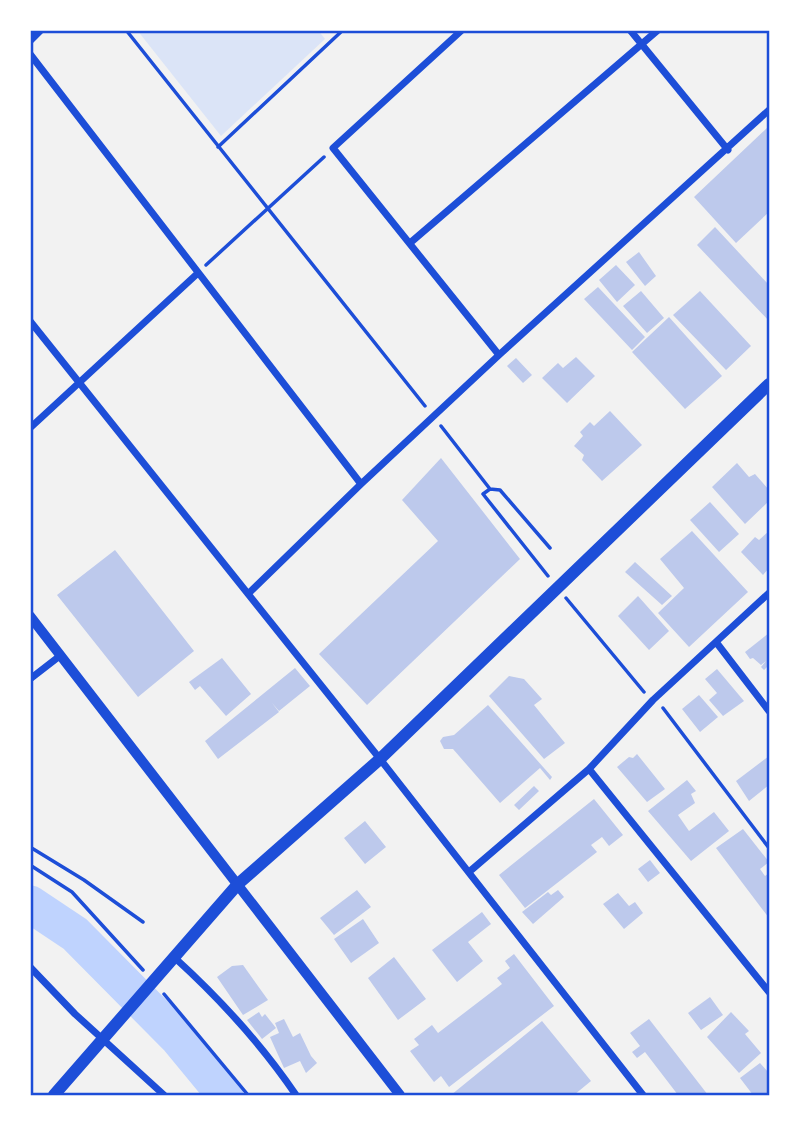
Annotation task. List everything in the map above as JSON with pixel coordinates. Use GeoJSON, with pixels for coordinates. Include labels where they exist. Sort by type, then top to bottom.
{"type":"FeatureCollection","features":[{"type":"Feature","properties":{"kind":"main road"},"geometry":{"type":"LineString","coordinates":[[54,1095],[238,884],[380,759],[769,384]]}},
{"type":"Feature","properties":{"kind":"street"},"geometry":{"type":"LineString","coordinates":[[30,41],[41,30]]}},
{"type":"Feature","properties":{"kind":"street"},"geometry":{"type":"LineString","coordinates":[[462,30],[334,148],[499,355]]}},
{"type":"Feature","properties":{"kind":"street"},"geometry":{"type":"LineString","coordinates":[[630,30],[728,150]]}},
{"type":"Feature","properties":{"kind":"street"},"geometry":{"type":"LineString","coordinates":[[410,243],[658,30]]}},
{"type":"Feature","properties":{"kind":"street"},"geometry":{"type":"LineString","coordinates":[[30,54],[361,484]]}},
{"type":"Feature","properties":{"kind":"street"},"geometry":{"type":"LineString","coordinates":[[249,593],[433,416],[769,110]]}},
{"type":"Feature","properties":{"kind":"street"},"geometry":{"type":"LineString","coordinates":[[30,428],[198,273]]}},
{"type":"Feature","properties":{"kind":"street"},"geometry":{"type":"LineString","coordinates":[[30,321],[249,593],[643,1095]]}},
{"type":"Feature","properties":{"kind":"street"},"geometry":{"type":"LineString","coordinates":[[469,872],[589,769],[653,700],[769,593]]}},
{"type":"Feature","properties":{"kind":"street"},"geometry":{"type":"LineString","coordinates":[[30,616],[400,1095]]}},
{"type":"Feature","properties":{"kind":"street"},"geometry":{"type":"LineString","coordinates":[[716,642],[769,711]]}},
{"type":"Feature","properties":{"kind":"street"},"geometry":{"type":"LineString","coordinates":[[30,679],[61,655]]}},
{"type":"Feature","properties":{"kind":"street"},"geometry":{"type":"LineString","coordinates":[[589,769],[769,992]]}},
{"type":"Feature","properties":{"kind":"street"},"geometry":{"type":"LineString","coordinates":[[173,961],[212,992],[275,1065],[296,1095]]}},
{"type":"Feature","properties":{"kind":"street"},"geometry":{"type":"LineString","coordinates":[[30,967],[75,1014],[104,1036],[164,1095]]}},
{"type":"Feature","properties":{"kind":"street"},"geometry":{"type":"LineString","coordinates":[[762,982],[769,976]]}},
{"type":"Feature","properties":{"kind":"path"},"geometry":{"type":"LineString","coordinates":[[126,30],[490,489]]}},
{"type":"Feature","properties":{"kind":"path"},"geometry":{"type":"LineString","coordinates":[[218,147],[343,30]]}},
{"type":"Feature","properties":{"kind":"path"},"geometry":{"type":"LineString","coordinates":[[198,273],[334,148]]}},
{"type":"Feature","properties":{"kind":"path"},"geometry":{"type":"LineString","coordinates":[[488,499],[483,494],[490,489],[500,490],[551,548]]}},
{"type":"Feature","properties":{"kind":"path"},"geometry":{"type":"LineString","coordinates":[[624,671],[663,708],[769,848]]}},
{"type":"Feature","properties":{"kind":"path"},"geometry":{"type":"LineString","coordinates":[[30,847],[84,880],[143,922]]}},
{"type":"Feature","properties":{"kind":"shaded area"},"geometry":{"type":"Polygon","coordinates":[[[137,30],[318,30],[325,39],[221,136],[137,30]]]}},
{"type":"Feature","properties":{"kind":"building"},"geometry":{"type":"Polygon","coordinates":[[[769,126],[769,212],[736,243],[694,197],[769,126]]]}},
{"type":"Feature","properties":{"kind":"building"},"geometry":{"type":"Polygon","coordinates":[[[715,227],[769,285],[769,321],[697,245],[715,227]]]}},
{"type":"Feature","properties":{"kind":"building"},"geometry":{"type":"Polygon","coordinates":[[[639,252],[656,276],[645,286],[626,262],[639,252]]]}},
{"type":"Feature","properties":{"kind":"building"},"geometry":{"type":"Polygon","coordinates":[[[616,265],[635,285],[617,302],[599,280],[616,265]]]}},
{"type":"Feature","properties":{"kind":"building"},"geometry":{"type":"Polygon","coordinates":[[[598,287],[645,337],[632,350],[584,299],[598,287]]]}},
{"type":"Feature","properties":{"kind":"building"},"geometry":{"type":"Polygon","coordinates":[[[641,291],[664,318],[647,333],[623,306],[641,291]]]}},
{"type":"Feature","properties":{"kind":"building"},"geometry":{"type":"Polygon","coordinates":[[[700,291],[751,346],[726,370],[673,315],[700,291]]]}},
{"type":"Feature","properties":{"kind":"building"},"geometry":{"type":"Polygon","coordinates":[[[669,317],[722,376],[685,409],[632,352],[669,317]]]}},
{"type":"Feature","properties":{"kind":"building"},"geometry":{"type":"Polygon","coordinates":[[[576,357],[595,376],[567,403],[542,378],[558,363],[563,368],[576,357]]]}},
{"type":"Feature","properties":{"kind":"building"},"geometry":{"type":"Polygon","coordinates":[[[516,358],[532,375],[523,383],[507,366],[516,358]]]}},
{"type":"Feature","properties":{"kind":"building"},"geometry":{"type":"Polygon","coordinates":[[[610,411],[642,445],[602,481],[582,460],[584,455],[574,446],[583,436],[580,432],[590,422],[594,426],[610,411]]]}},
{"type":"Feature","properties":{"kind":"building"},"geometry":{"type":"Polygon","coordinates":[[[441,458],[520,559],[367,705],[319,654],[438,541],[402,500],[441,458]]]}},
{"type":"Feature","properties":{"kind":"building"},"geometry":{"type":"Polygon","coordinates":[[[737,463],[749,477],[755,474],[769,490],[769,501],[745,524],[712,487],[737,463]]]}},
{"type":"Feature","properties":{"kind":"building"},"geometry":{"type":"Polygon","coordinates":[[[710,502],[739,534],[719,552],[690,520],[710,502]]]}},
{"type":"Feature","properties":{"kind":"building"},"geometry":{"type":"Polygon","coordinates":[[[692,531],[748,592],[689,647],[658,613],[684,588],[660,559],[692,531]]]}},
{"type":"Feature","properties":{"kind":"building"},"geometry":{"type":"Polygon","coordinates":[[[769,531],[769,568],[763,575],[741,552],[755,537],[759,540],[769,531]]]}},
{"type":"Feature","properties":{"kind":"building"},"geometry":{"type":"Polygon","coordinates":[[[115,550],[194,651],[138,697],[57,595],[115,550]]]}},
{"type":"Feature","properties":{"kind":"building"},"geometry":{"type":"Polygon","coordinates":[[[635,562],[672,596],[662,605],[625,572],[635,562]]]}},
{"type":"Feature","properties":{"kind":"building"},"geometry":{"type":"Polygon","coordinates":[[[638,596],[669,631],[649,650],[618,616],[638,596]]]}},
{"type":"Feature","properties":{"kind":"building"},"geometry":{"type":"Polygon","coordinates":[[[769,633],[769,665],[764,670],[761,667],[766,661],[761,665],[753,658],[750,659],[745,652],[769,633]]]}},
{"type":"Feature","properties":{"kind":"building"},"geometry":{"type":"Polygon","coordinates":[[[222,658],[251,694],[226,716],[200,686],[195,690],[189,682],[222,658]]]}},
{"type":"Feature","properties":{"kind":"building"},"geometry":{"type":"Polygon","coordinates":[[[295,668],[310,686],[279,711],[272,703],[279,712],[218,759],[205,741],[295,668]]]}},
{"type":"Feature","properties":{"kind":"building"},"geometry":{"type":"Polygon","coordinates":[[[717,669],[744,701],[723,716],[709,700],[717,693],[705,679],[717,669]]]}},
{"type":"Feature","properties":{"kind":"building"},"geometry":{"type":"Polygon","coordinates":[[[509,676],[524,679],[542,699],[534,705],[565,743],[544,759],[489,696],[509,676]]]}},
{"type":"Feature","properties":{"kind":"building"},"geometry":{"type":"Polygon","coordinates":[[[699,695],[718,717],[700,732],[682,709],[699,695]]]}},
{"type":"Feature","properties":{"kind":"building"},"geometry":{"type":"Polygon","coordinates":[[[488,705],[552,777],[550,780],[540,768],[500,803],[453,749],[444,749],[440,741],[443,737],[454,735],[488,705]]]}},
{"type":"Feature","properties":{"kind":"building"},"geometry":{"type":"Polygon","coordinates":[[[637,754],[665,789],[647,802],[617,767],[637,754]]]}},
{"type":"Feature","properties":{"kind":"building"},"geometry":{"type":"Polygon","coordinates":[[[769,756],[769,785],[749,801],[736,781],[769,756]]]}},
{"type":"Feature","properties":{"kind":"building"},"geometry":{"type":"Polygon","coordinates":[[[687,780],[696,791],[691,794],[695,803],[678,815],[689,831],[714,812],[729,831],[691,861],[648,811],[687,780]]]}},
{"type":"Feature","properties":{"kind":"building"},"geometry":{"type":"Polygon","coordinates":[[[534,786],[539,791],[519,810],[514,805],[534,786]]]}},
{"type":"Feature","properties":{"kind":"building"},"geometry":{"type":"Polygon","coordinates":[[[594,799],[623,835],[609,846],[602,837],[591,845],[597,852],[525,908],[499,875],[594,799]]]}},
{"type":"Feature","properties":{"kind":"building"},"geometry":{"type":"Polygon","coordinates":[[[365,821],[386,847],[365,864],[344,838],[365,821]]]}},
{"type":"Feature","properties":{"kind":"building"},"geometry":{"type":"Polygon","coordinates":[[[743,829],[769,862],[760,869],[765,876],[769,873],[769,918],[716,848],[743,829]]]}},
{"type":"Feature","properties":{"kind":"building"},"geometry":{"type":"Polygon","coordinates":[[[650,860],[660,873],[648,882],[638,869],[650,860]]]}},
{"type":"Feature","properties":{"kind":"building"},"geometry":{"type":"Polygon","coordinates":[[[357,890],[371,907],[334,935],[320,918],[357,890]]]}},
{"type":"Feature","properties":{"kind":"building"},"geometry":{"type":"Polygon","coordinates":[[[558,890],[564,897],[533,924],[522,912],[548,892],[551,895],[558,890]]]}},
{"type":"Feature","properties":{"kind":"building"},"geometry":{"type":"Polygon","coordinates":[[[618,893],[629,906],[635,902],[643,913],[624,929],[603,904],[618,893]]]}},
{"type":"Feature","properties":{"kind":"building"},"geometry":{"type":"Polygon","coordinates":[[[482,912],[491,924],[468,942],[483,961],[457,982],[432,950],[482,912]]]}},
{"type":"Feature","properties":{"kind":"building"},"geometry":{"type":"Polygon","coordinates":[[[363,919],[379,943],[351,963],[334,939],[363,919]]]}},
{"type":"Feature","properties":{"kind":"building"},"geometry":{"type":"Polygon","coordinates":[[[514,954],[554,1006],[449,1087],[441,1076],[434,1082],[410,1051],[419,1045],[414,1039],[432,1025],[438,1033],[502,984],[497,978],[510,968],[505,961],[514,954]]]}},
{"type":"Feature","properties":{"kind":"building"},"geometry":{"type":"Polygon","coordinates":[[[394,957],[426,999],[398,1020],[368,978],[394,957]]]}},
{"type":"Feature","properties":{"kind":"building"},"geometry":{"type":"Polygon","coordinates":[[[243,965],[268,1000],[243,1015],[217,977],[232,966],[243,965]]]}},
{"type":"Feature","properties":{"kind":"building"},"geometry":{"type":"Polygon","coordinates":[[[710,997],[723,1015],[701,1030],[688,1013],[710,997]]]}},
{"type":"Feature","properties":{"kind":"building"},"geometry":{"type":"Polygon","coordinates":[[[259,1012],[262,1017],[265,1014],[276,1028],[262,1039],[247,1020],[259,1012]]]}},
{"type":"Feature","properties":{"kind":"building"},"geometry":{"type":"Polygon","coordinates":[[[731,1012],[749,1031],[745,1034],[761,1053],[739,1073],[707,1037],[731,1012]]]}},
{"type":"Feature","properties":{"kind":"building"},"geometry":{"type":"Polygon","coordinates":[[[284,1019],[293,1037],[300,1033],[317,1063],[306,1073],[300,1061],[284,1068],[270,1037],[279,1033],[275,1023],[284,1019]]]}},
{"type":"Feature","properties":{"kind":"building"},"geometry":{"type":"Polygon","coordinates":[[[649,1019],[708,1095],[678,1095],[645,1052],[637,1058],[632,1052],[640,1046],[630,1033],[649,1019]]]}},
{"type":"Feature","properties":{"kind":"building"},"geometry":{"type":"Polygon","coordinates":[[[542,1021],[591,1081],[574,1095],[451,1095],[542,1021]]]}},
{"type":"Feature","properties":{"kind":"building"},"geometry":{"type":"Polygon","coordinates":[[[760,1063],[769,1073],[769,1095],[753,1095],[740,1078],[760,1063]]]}},
{"type":"Feature","properties":{"kind":"waterway"},"geometry":{"type":"LineString","coordinates":[[30,904],[75,934],[178,1038],[225,1095]]}}]}
